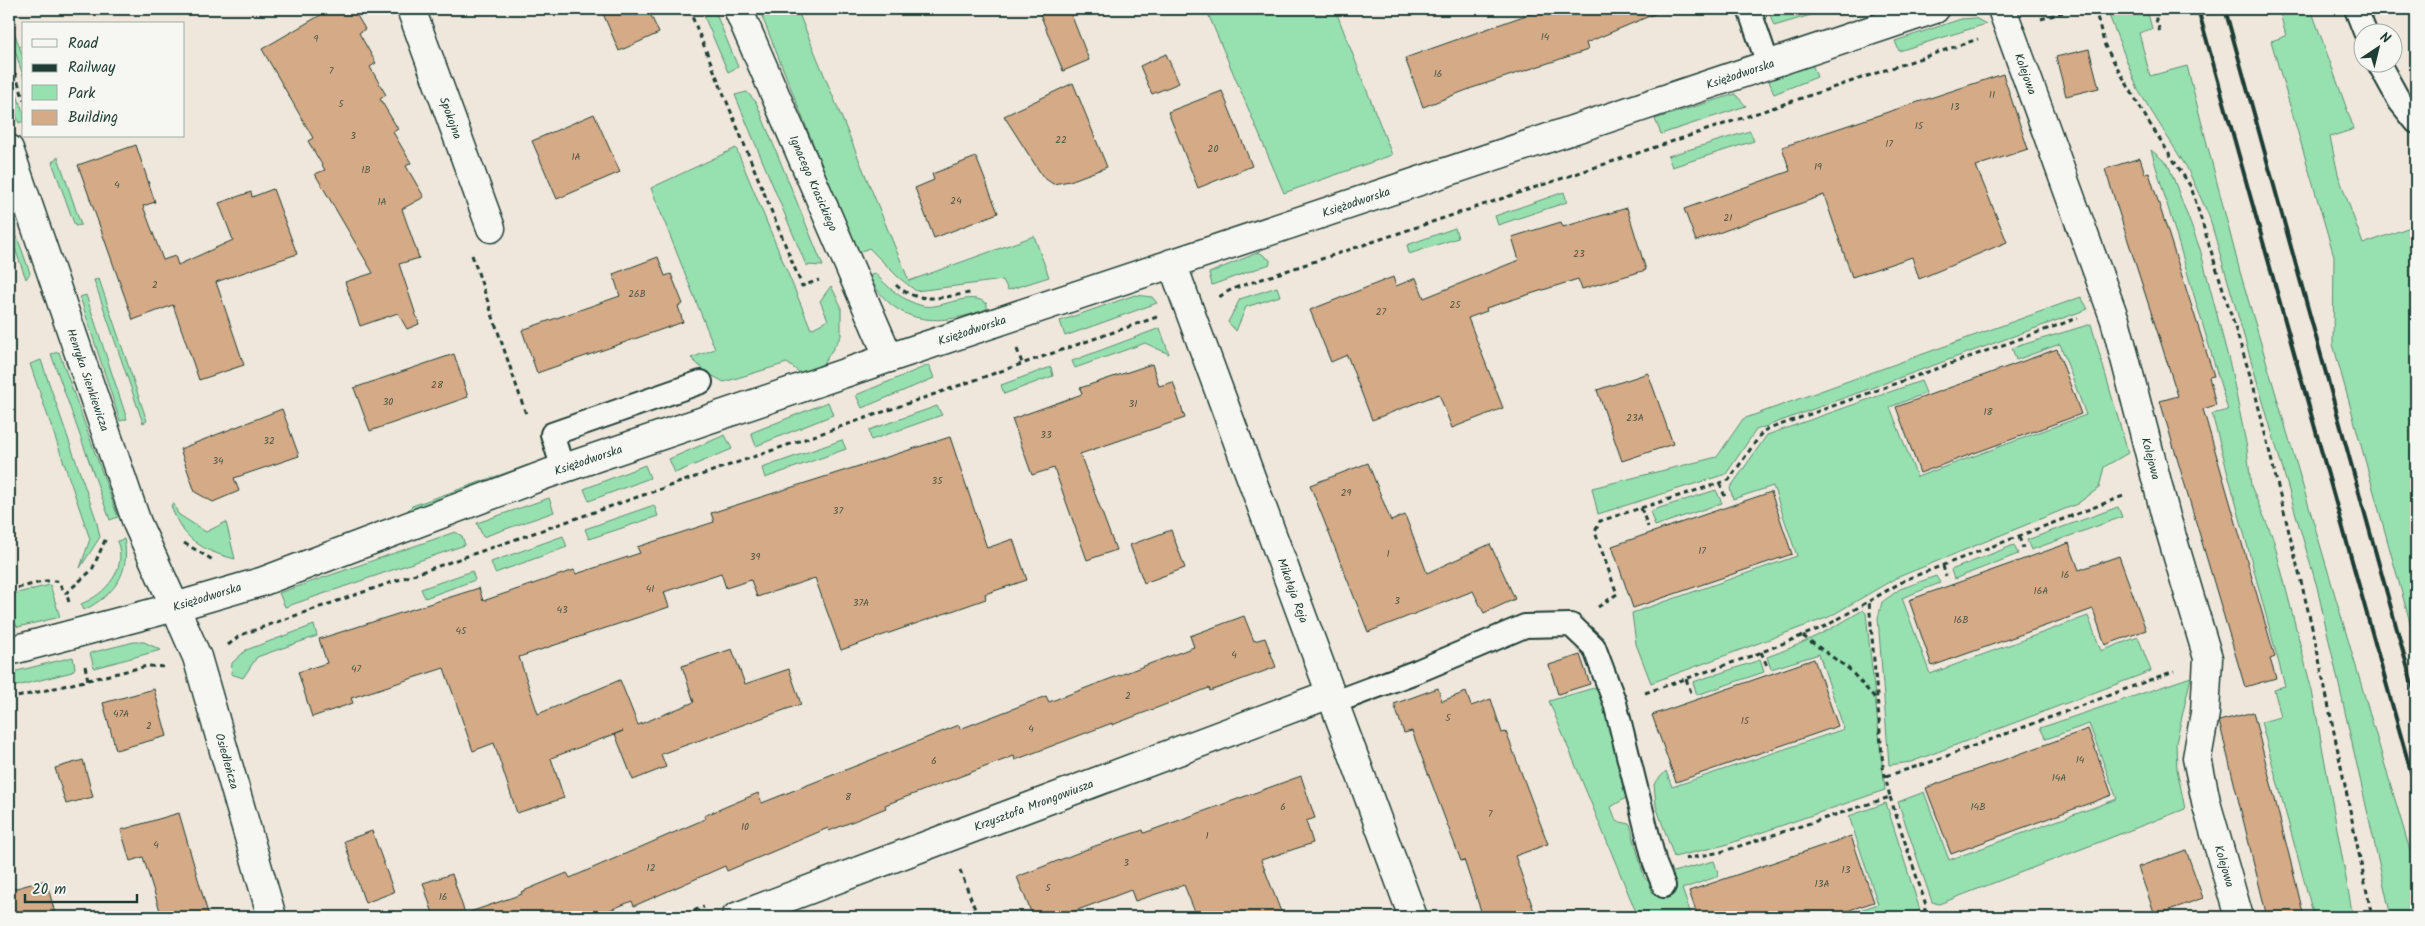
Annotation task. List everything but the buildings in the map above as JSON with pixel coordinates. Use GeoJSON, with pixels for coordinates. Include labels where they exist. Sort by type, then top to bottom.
{"type":"FeatureCollection","features":[{"type":"Feature","properties":{"kind":"street","name":"Spokojna"},"geometry":{"type":"LineString","coordinates":[[411,9],[491,228]]}},
{"type":"Feature","properties":{"kind":"street","name":"Ignacego Krasickiego"},"geometry":{"type":"LineString","coordinates":[[738,9],[889,358]]}},
{"type":"Feature","properties":{"kind":"street","name":"Księżodworska"},"geometry":{"type":"LineString","coordinates":[[9,651],[77,635],[261,582],[563,469],[1172,263],[1935,9]]}},
{"type":"Feature","properties":{"kind":"street","name":"Kolejowa"},"geometry":{"type":"LineString","coordinates":[[2005,19],[2111,307],[2157,483],[2208,658],[2205,713],[2197,758],[2207,806],[2239,917]]}},
{"type":"Feature","properties":{"kind":"street","name":"Henryka Sienkiewicza"},"geometry":{"type":"LineString","coordinates":[[9,149],[137,523],[175,607]]}},
{"type":"Feature","properties":{"kind":"street","name":"Mikołaja Reja"},"geometry":{"type":"LineString","coordinates":[[1172,263],[1413,917]]}},
{"type":"Feature","properties":{"kind":"street","name":"Osiedleńcza"},"geometry":{"type":"LineString","coordinates":[[175,607],[197,657],[272,917]]}},
{"type":"Feature","properties":{"kind":"street","name":"Krzysztofa Mrongowiusza"},"geometry":{"type":"LineString","coordinates":[[736,917],[1333,698]]}},
{"type":"Feature","properties":{"kind":"lane"},"geometry":{"type":"LineString","coordinates":[[1749,9],[1768,64]]}},
{"type":"Feature","properties":{"kind":"lane"},"geometry":{"type":"LineString","coordinates":[[2356,9],[2361,22]]}},
{"type":"Feature","properties":{"kind":"lane"},"geometry":{"type":"LineString","coordinates":[[2384,72],[2400,102],[2416,122]]}},
{"type":"Feature","properties":{"kind":"lane"},"geometry":{"type":"LineString","coordinates":[[563,469],[552,434],[701,382]]}},
{"type":"Feature","properties":{"kind":"lane"},"geometry":{"type":"LineString","coordinates":[[1333,698],[1418,671],[1525,626],[1570,625],[1594,647],[1616,703],[1655,864],[1664,886]]}},
{"type":"Feature","properties":{"kind":"path"},"geometry":{"type":"LineString","coordinates":[[2095,9],[2105,46],[2148,121],[2192,186],[2251,379],[2314,635],[2372,917]]}},
{"type":"Feature","properties":{"kind":"path"},"geometry":{"type":"LineString","coordinates":[[2153,9],[2160,32]]}},
{"type":"Feature","properties":{"kind":"path"},"geometry":{"type":"LineString","coordinates":[[1212,301],[1232,289],[2005,19]]}},
{"type":"Feature","properties":{"kind":"path"},"geometry":{"type":"LineString","coordinates":[[9,56],[22,94]]}},
{"type":"Feature","properties":{"kind":"path"},"geometry":{"type":"LineString","coordinates":[[491,228],[476,243],[472,255],[531,426]]}},
{"type":"Feature","properties":{"kind":"path"},"geometry":{"type":"LineString","coordinates":[[1570,625],[1617,594],[1595,532],[1600,521],[1729,480],[1763,431],[2024,336],[2111,307]]}},
{"type":"Feature","properties":{"kind":"path"},"geometry":{"type":"LineString","coordinates":[[223,649],[241,635],[274,623],[1153,317],[1164,317]]}},
{"type":"Feature","properties":{"kind":"path"},"geometry":{"type":"LineString","coordinates":[[1720,483],[1726,500]]}},
{"type":"Feature","properties":{"kind":"path"},"geometry":{"type":"LineString","coordinates":[[1616,703],[1803,636],[1826,626],[1907,579],[2019,538],[2157,483]]}},
{"type":"Feature","properties":{"kind":"path"},"geometry":{"type":"LineString","coordinates":[[1641,508],[1648,527]]}},
{"type":"Feature","properties":{"kind":"path"},"geometry":{"type":"LineString","coordinates":[[66,592],[92,570],[107,535]]}},
{"type":"Feature","properties":{"kind":"path"},"geometry":{"type":"LineString","coordinates":[[2019,538],[2023,548]]}},
{"type":"Feature","properties":{"kind":"path"},"geometry":{"type":"LineString","coordinates":[[1944,566],[1946,576]]}},
{"type":"Feature","properties":{"kind":"path"},"geometry":{"type":"LineString","coordinates":[[9,590],[46,581],[57,581],[66,592],[88,680]]}},
{"type":"Feature","properties":{"kind":"path"},"geometry":{"type":"LineString","coordinates":[[1869,601],[1876,699],[1886,776],[1890,797],[1926,905],[1923,917]]}},
{"type":"Feature","properties":{"kind":"path"},"geometry":{"type":"LineString","coordinates":[[1803,636],[1850,669],[1876,699]]}},
{"type":"Feature","properties":{"kind":"path"},"geometry":{"type":"LineString","coordinates":[[1761,652],[1768,668]]}},
{"type":"Feature","properties":{"kind":"path"},"geometry":{"type":"LineString","coordinates":[[1886,776],[1928,763],[2208,658]]}},
{"type":"Feature","properties":{"kind":"path"},"geometry":{"type":"LineString","coordinates":[[9,699],[147,666],[165,667],[174,664]]}},
{"type":"Feature","properties":{"kind":"path"},"geometry":{"type":"LineString","coordinates":[[1686,679],[1692,695]]}},
{"type":"Feature","properties":{"kind":"path"},"geometry":{"type":"LineString","coordinates":[[1655,864],[1721,852],[1890,797]]}},
{"type":"Feature","properties":{"kind":"path"},"geometry":{"type":"LineString","coordinates":[[677,917],[705,907]]}},
{"type":"Feature","properties":{"kind":"green space"},"geometry":{"type":"Polygon","coordinates":[[[701,9],[714,9],[738,67],[728,72],[701,9]]]}},
{"type":"Feature","properties":{"kind":"green space"},"geometry":{"type":"Polygon","coordinates":[[[759,9],[797,9],[909,281],[1034,236],[1049,277],[1008,290],[1003,280],[916,291],[898,277],[869,248],[857,253],[759,9]]]}},
{"type":"Feature","properties":{"kind":"green space"},"geometry":{"type":"Polygon","coordinates":[[[1206,9],[1335,9],[1392,155],[1284,193],[1206,9]]]}},
{"type":"Feature","properties":{"kind":"green space"},"geometry":{"type":"Polygon","coordinates":[[[1768,9],[1831,9],[1774,26],[1768,9]]]}},
{"type":"Feature","properties":{"kind":"green space"},"geometry":{"type":"Polygon","coordinates":[[[2147,9],[2152,29],[2139,33],[2150,76],[2187,66],[2240,272],[2416,871],[2416,917],[2391,917],[2317,587],[2209,216],[2187,168],[2138,90],[2107,10],[2147,9]]]}},
{"type":"Feature","properties":{"kind":"green space"},"geometry":{"type":"Polygon","coordinates":[[[2279,9],[2311,9],[2354,129],[2330,137],[2338,174],[2363,244],[2416,225],[2416,644],[2333,344],[2334,256],[2271,41],[2286,36],[2279,9]]]}},
{"type":"Feature","properties":{"kind":"green space"},"geometry":{"type":"Polygon","coordinates":[[[9,17],[22,54],[22,72],[9,33],[9,17]]]}},
{"type":"Feature","properties":{"kind":"green space"},"geometry":{"type":"Polygon","coordinates":[[[1975,18],[1986,24],[1899,51],[1895,41],[1961,19],[1975,18]]]}},
{"type":"Feature","properties":{"kind":"green space"},"geometry":{"type":"Polygon","coordinates":[[[1812,64],[1817,77],[1774,94],[1769,81],[1812,64]]]}},
{"type":"Feature","properties":{"kind":"green space"},"geometry":{"type":"Polygon","coordinates":[[[9,73],[22,109],[22,122],[19,123],[9,96],[9,73]]]}},
{"type":"Feature","properties":{"kind":"green space"},"geometry":{"type":"Polygon","coordinates":[[[747,92],[756,102],[823,266],[806,265],[735,95],[747,92]]]}},
{"type":"Feature","properties":{"kind":"green space"},"geometry":{"type":"Polygon","coordinates":[[[1735,94],[1746,106],[1661,134],[1655,119],[1735,94]]]}},
{"type":"Feature","properties":{"kind":"green space"},"geometry":{"type":"Polygon","coordinates":[[[1750,131],[1754,141],[1672,167],[1668,156],[1750,131]]]}},
{"type":"Feature","properties":{"kind":"green space"},"geometry":{"type":"Polygon","coordinates":[[[736,148],[811,329],[828,320],[820,301],[831,286],[841,306],[841,336],[824,363],[803,375],[787,363],[724,382],[707,373],[691,358],[715,349],[651,188],[736,148]]]}},
{"type":"Feature","properties":{"kind":"green space"},"geometry":{"type":"Polygon","coordinates":[[[2151,150],[2168,164],[2200,249],[2231,369],[2247,448],[2251,486],[2273,538],[2312,691],[2353,917],[2314,917],[2261,722],[2281,717],[2274,689],[2285,686],[2212,414],[2228,410],[2151,150]]]}},
{"type":"Feature","properties":{"kind":"green space"},"geometry":{"type":"Polygon","coordinates":[[[58,157],[81,225],[75,226],[52,162],[58,157]]]}},
{"type":"Feature","properties":{"kind":"green space"},"geometry":{"type":"Polygon","coordinates":[[[1564,192],[1567,202],[1498,225],[1495,216],[1564,192]]]}},
{"type":"Feature","properties":{"kind":"green space"},"geometry":{"type":"Polygon","coordinates":[[[9,214],[30,273],[26,279],[9,232],[9,214]]]}},
{"type":"Feature","properties":{"kind":"green space"},"geometry":{"type":"Polygon","coordinates":[[[1455,228],[1458,238],[1409,254],[1407,245],[1455,228]]]}},
{"type":"Feature","properties":{"kind":"green space"},"geometry":{"type":"Polygon","coordinates":[[[1259,252],[1270,260],[1270,264],[1212,285],[1209,273],[1259,252]]]}},
{"type":"Feature","properties":{"kind":"green space"},"geometry":{"type":"Polygon","coordinates":[[[875,273],[896,293],[916,304],[930,306],[973,299],[987,304],[987,309],[970,315],[937,320],[907,314],[894,307],[882,295],[871,280],[871,275],[875,273]]]}},
{"type":"Feature","properties":{"kind":"green space"},"geometry":{"type":"Polygon","coordinates":[[[99,279],[147,421],[143,423],[94,280],[99,279]]]}},
{"type":"Feature","properties":{"kind":"green space"},"geometry":{"type":"Polygon","coordinates":[[[1277,287],[1280,296],[1246,307],[1236,331],[1228,322],[1240,299],[1277,287]]]}},
{"type":"Feature","properties":{"kind":"green space"},"geometry":{"type":"Polygon","coordinates":[[[86,295],[127,419],[120,421],[80,297],[86,295]]]}},
{"type":"Feature","properties":{"kind":"green space"},"geometry":{"type":"Polygon","coordinates":[[[1135,295],[1152,297],[1157,303],[1065,336],[1060,321],[1135,295]]]}},
{"type":"Feature","properties":{"kind":"green space"},"geometry":{"type":"Polygon","coordinates":[[[2081,297],[2088,309],[1756,430],[1726,474],[1598,514],[1592,488],[1717,457],[1743,419],[2081,297]]]}},
{"type":"Feature","properties":{"kind":"green space"},"geometry":{"type":"Polygon","coordinates":[[[2091,324],[2128,453],[2104,467],[2099,488],[2077,504],[1896,578],[1829,617],[1651,683],[1636,644],[1632,613],[1797,556],[1773,486],[1733,499],[1730,488],[1767,435],[1921,381],[1926,393],[1890,407],[1917,477],[2086,415],[2060,344],[2016,360],[2012,348],[2091,324]]]}},
{"type":"Feature","properties":{"kind":"green space"},"geometry":{"type":"Polygon","coordinates":[[[1160,328],[1169,354],[1145,343],[1075,368],[1072,361],[1160,328]]]}},
{"type":"Feature","properties":{"kind":"green space"},"geometry":{"type":"Polygon","coordinates":[[[59,352],[118,517],[110,520],[51,354],[59,352]]]}},
{"type":"Feature","properties":{"kind":"green space"},"geometry":{"type":"Polygon","coordinates":[[[41,360],[96,519],[100,537],[80,568],[90,539],[30,364],[41,360]]]}},
{"type":"Feature","properties":{"kind":"green space"},"geometry":{"type":"Polygon","coordinates":[[[929,365],[934,378],[862,408],[856,395],[929,365]]]}},
{"type":"Feature","properties":{"kind":"green space"},"geometry":{"type":"Polygon","coordinates":[[[1051,367],[1053,376],[1004,394],[1001,385],[1051,367]]]}},
{"type":"Feature","properties":{"kind":"green space"},"geometry":{"type":"Polygon","coordinates":[[[828,402],[833,415],[756,446],[751,433],[828,402]]]}},
{"type":"Feature","properties":{"kind":"green space"},"geometry":{"type":"Polygon","coordinates":[[[937,406],[942,415],[871,440],[869,430],[937,406]]]}},
{"type":"Feature","properties":{"kind":"green space"},"geometry":{"type":"Polygon","coordinates":[[[725,435],[732,449],[675,473],[669,459],[725,435]]]}},
{"type":"Feature","properties":{"kind":"green space"},"geometry":{"type":"Polygon","coordinates":[[[842,440],[846,449],[765,478],[762,468],[842,440]]]}},
{"type":"Feature","properties":{"kind":"green space"},"geometry":{"type":"Polygon","coordinates":[[[528,465],[530,469],[404,514],[412,506],[528,465]]]}},
{"type":"Feature","properties":{"kind":"green space"},"geometry":{"type":"Polygon","coordinates":[[[645,465],[650,478],[589,501],[584,489],[645,465]]]}},
{"type":"Feature","properties":{"kind":"green space"},"geometry":{"type":"Polygon","coordinates":[[[1716,490],[1722,503],[1655,526],[1650,511],[1716,490]]]}},
{"type":"Feature","properties":{"kind":"green space"},"geometry":{"type":"Polygon","coordinates":[[[549,498],[554,512],[483,537],[477,523],[549,498]]]}},
{"type":"Feature","properties":{"kind":"green space"},"geometry":{"type":"Polygon","coordinates":[[[174,504],[178,514],[206,532],[226,522],[235,559],[203,547],[187,535],[175,517],[171,505],[174,504]]]}},
{"type":"Feature","properties":{"kind":"green space"},"geometry":{"type":"Polygon","coordinates":[[[654,505],[658,516],[589,539],[585,529],[654,505]]]}},
{"type":"Feature","properties":{"kind":"green space"},"geometry":{"type":"Polygon","coordinates":[[[2118,507],[2122,517],[2031,550],[2027,540],[2118,507]]]}},
{"type":"Feature","properties":{"kind":"green space"},"geometry":{"type":"Polygon","coordinates":[[[455,532],[462,536],[465,545],[285,607],[279,593],[455,532]]]}},
{"type":"Feature","properties":{"kind":"green space"},"geometry":{"type":"Polygon","coordinates":[[[563,536],[567,547],[495,573],[491,562],[563,536]]]}},
{"type":"Feature","properties":{"kind":"green space"},"geometry":{"type":"Polygon","coordinates":[[[124,539],[125,562],[118,582],[104,597],[84,610],[81,604],[99,594],[113,579],[120,561],[117,541],[124,539]]]}},
{"type":"Feature","properties":{"kind":"green space"},"geometry":{"type":"Polygon","coordinates":[[[2014,545],[2018,554],[1954,579],[1951,570],[2014,545]]]}},
{"type":"Feature","properties":{"kind":"green space"},"geometry":{"type":"Polygon","coordinates":[[[472,571],[475,580],[425,598],[421,589],[472,571]]]}},
{"type":"Feature","properties":{"kind":"green space"},"geometry":{"type":"Polygon","coordinates":[[[1936,576],[1940,583],[1902,598],[1930,674],[2088,616],[2101,651],[2138,637],[2151,671],[1911,762],[1889,765],[1878,618],[1882,602],[1900,589],[1936,576]]]}},
{"type":"Feature","properties":{"kind":"green space"},"geometry":{"type":"Polygon","coordinates":[[[50,585],[60,617],[18,627],[9,618],[9,595],[50,585]]]}},
{"type":"Feature","properties":{"kind":"green space"},"geometry":{"type":"Polygon","coordinates":[[[1863,610],[1866,613],[1885,790],[1725,845],[1674,857],[1656,806],[1654,784],[1666,771],[1672,787],[1844,729],[1819,654],[1771,669],[1767,657],[1816,636],[1863,610]]]}},
{"type":"Feature","properties":{"kind":"green space"},"geometry":{"type":"Polygon","coordinates":[[[314,625],[317,636],[257,657],[243,678],[231,674],[232,663],[246,650],[314,625]]]}},
{"type":"Feature","properties":{"kind":"green space"},"geometry":{"type":"Polygon","coordinates":[[[134,642],[144,642],[161,650],[94,668],[90,653],[134,642]]]}},
{"type":"Feature","properties":{"kind":"green space"},"geometry":{"type":"Polygon","coordinates":[[[73,657],[75,668],[72,672],[9,688],[9,673],[73,657]]]}},
{"type":"Feature","properties":{"kind":"green space"},"geometry":{"type":"Polygon","coordinates":[[[1760,660],[1764,672],[1697,695],[1693,682],[1760,660]]]}},
{"type":"Feature","properties":{"kind":"green space"},"geometry":{"type":"Polygon","coordinates":[[[2191,677],[2176,743],[2177,769],[2185,809],[1939,904],[1932,902],[1898,802],[1924,792],[1949,860],[2117,799],[2089,724],[2046,739],[2040,728],[2191,677]]]}},
{"type":"Feature","properties":{"kind":"green space"},"geometry":{"type":"Polygon","coordinates":[[[1597,687],[1625,771],[1629,796],[1611,807],[1616,821],[1630,824],[1644,877],[1657,891],[1669,873],[1714,861],[1719,876],[1682,889],[1692,917],[1638,917],[1549,701],[1597,687]]]}},
{"type":"Feature","properties":{"kind":"green space"},"geometry":{"type":"Polygon","coordinates":[[[1886,803],[1920,910],[1898,917],[1839,917],[1878,904],[1849,816],[1886,803]]]}},
{"type":"Feature","properties":{"kind":"railway"},"geometry":{"type":"LineString","coordinates":[[2198,9],[2416,790]]}},
{"type":"Feature","properties":{"kind":"railway"},"geometry":{"type":"LineString","coordinates":[[2225,9],[2416,698]]}}]}
